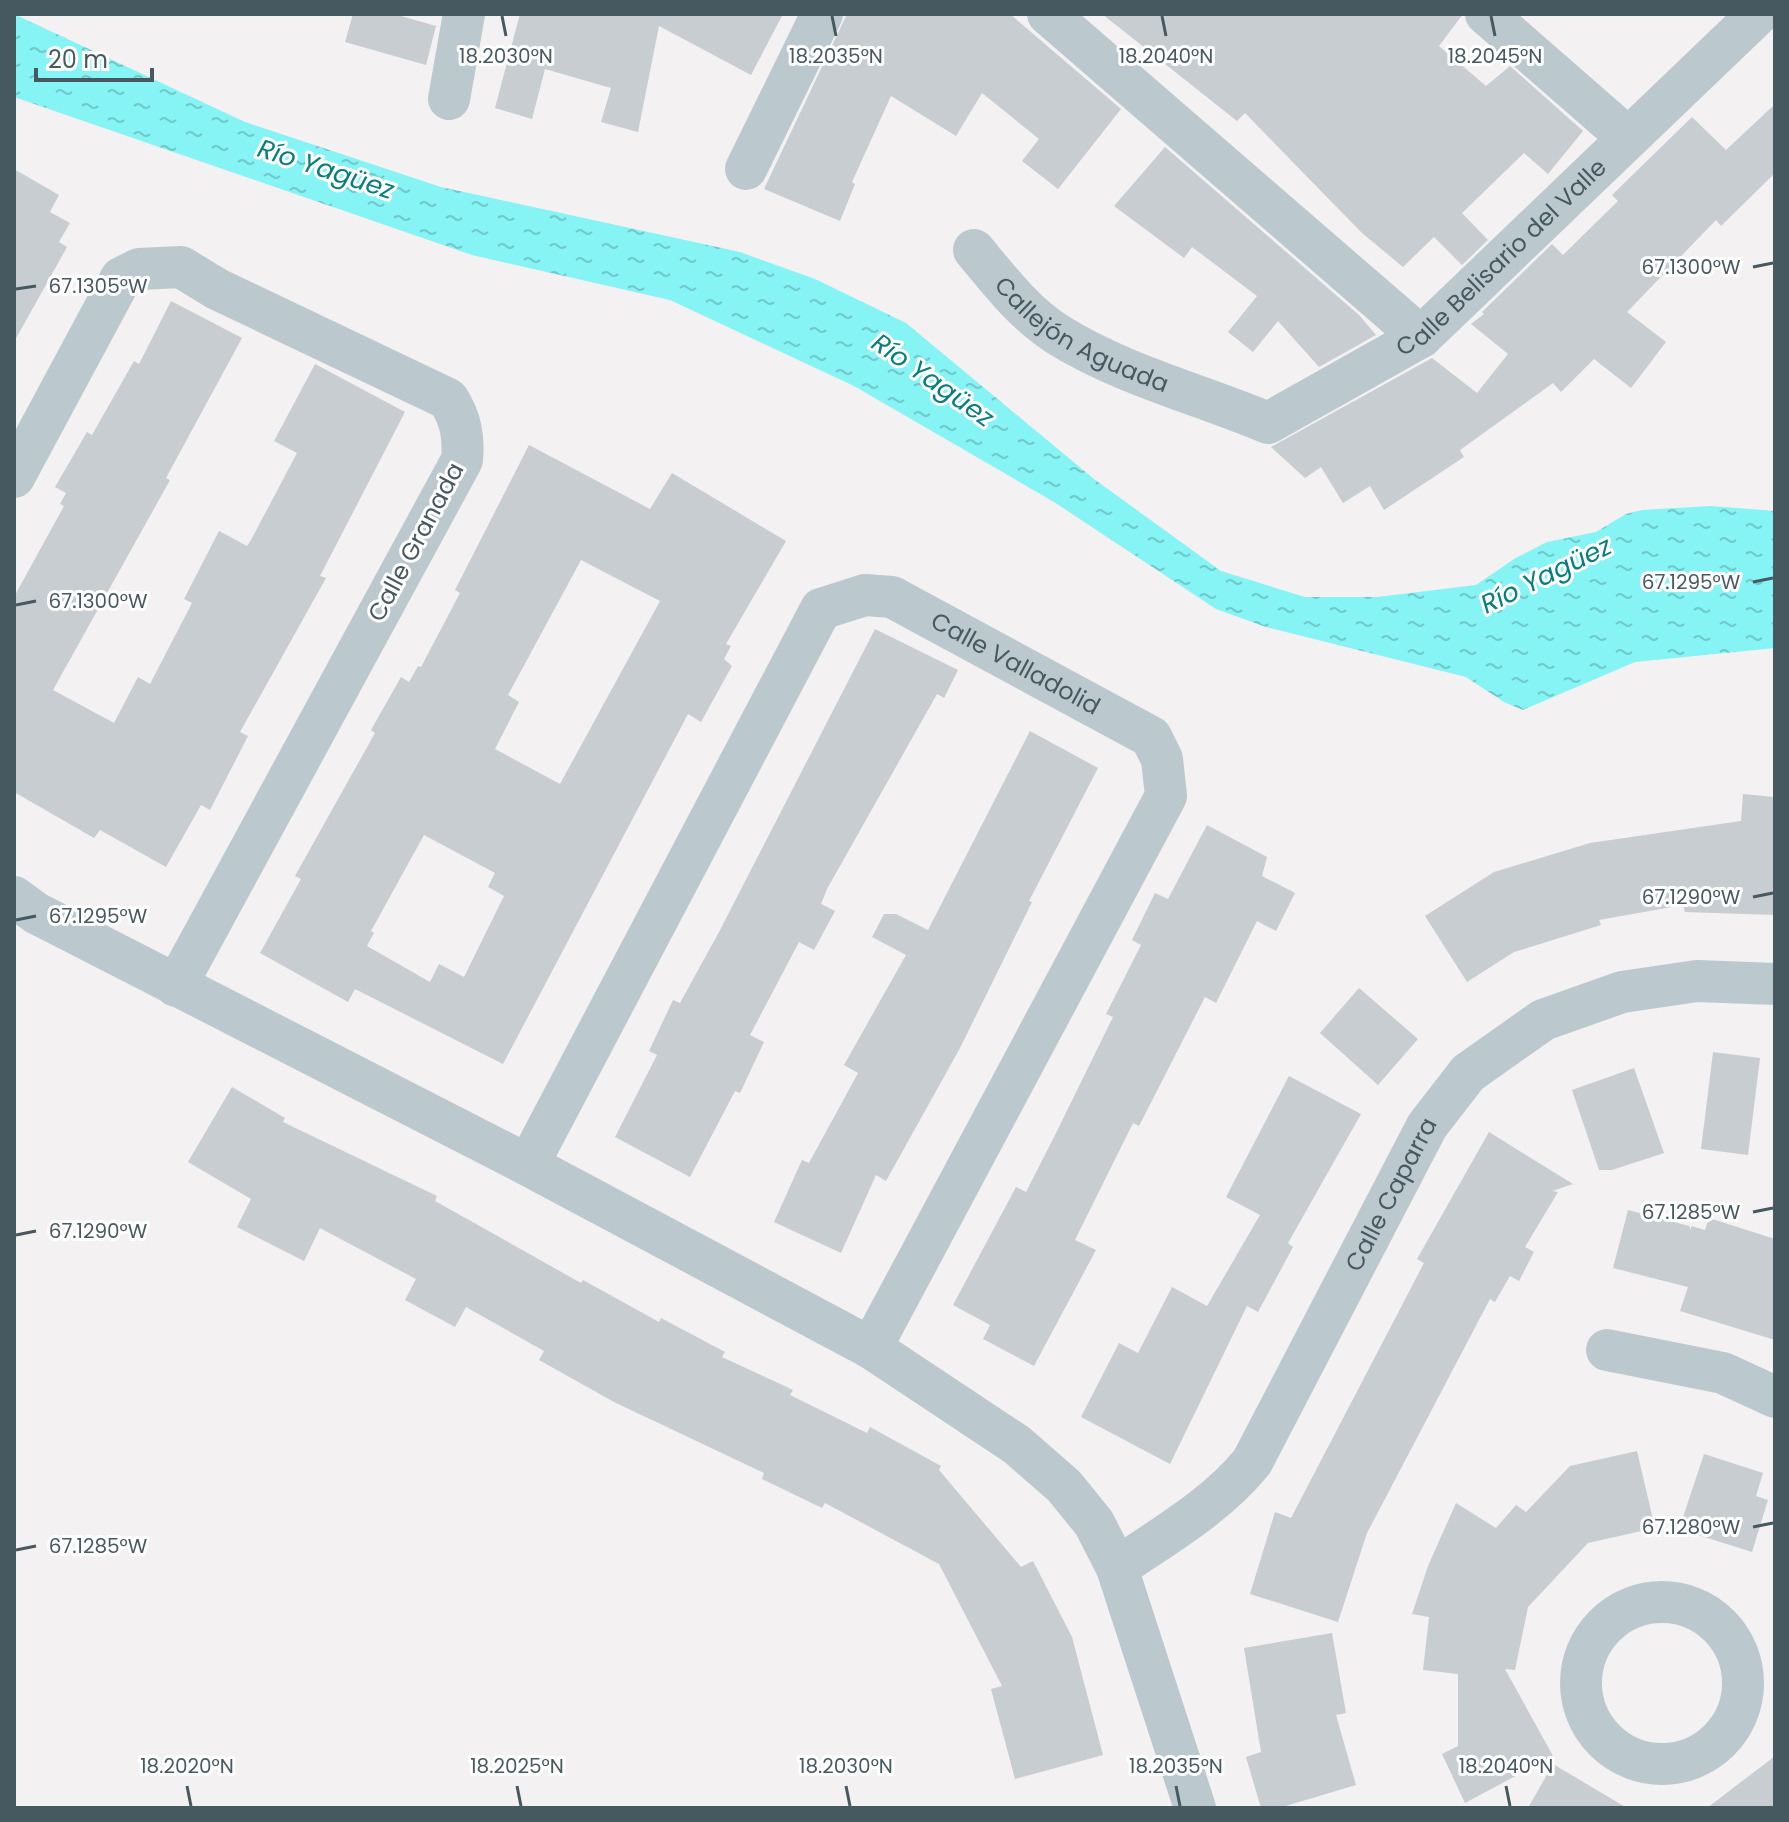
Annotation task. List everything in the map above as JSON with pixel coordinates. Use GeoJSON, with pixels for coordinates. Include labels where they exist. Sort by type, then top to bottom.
{"type":"FeatureCollection","features":[{"type":"Feature","properties":{"kind":"street"},"geometry":{"type":"LineString","coordinates":[[449,99],[464,14]]}},
{"type":"Feature","properties":{"kind":"street"},"geometry":{"type":"LineString","coordinates":[[746,169],[822,14]]}},
{"type":"Feature","properties":{"kind":"street"},"geometry":{"type":"LineString","coordinates":[[1048,14],[1421,337]]}},
{"type":"Feature","properties":{"kind":"street"},"geometry":{"type":"LineString","coordinates":[[1486,14],[1627,137]]}},
{"type":"Feature","properties":{"kind":"street","name":"Calle Belisario del Valle"},"geometry":{"type":"LineString","coordinates":[[1205,397],[1268,423],[1421,337],[1758,14]]}},
{"type":"Feature","properties":{"kind":"street","name":"Callejón Aguada"},"geometry":{"type":"LineString","coordinates":[[974,250],[1017,302],[1057,334],[1126,369],[1205,397]]}},
{"type":"Feature","properties":{"kind":"street","name":"Calle Granada"},"geometry":{"type":"LineString","coordinates":[[14,477],[121,278],[139,269],[159,266],[181,267],[217,289],[448,399],[457,412],[464,439],[462,460],[176,986]]}},
{"type":"Feature","properties":{"kind":"street","name":"Calle Valladolid"},"geometry":{"type":"LineString","coordinates":[[528,1165],[821,609],[865,595],[892,597],[1151,737],[1162,759],[1166,796],[871,1348]]}},
{"type":"Feature","properties":{"kind":"street"},"geometry":{"type":"LineString","coordinates":[[14,897],[36,913],[528,1165],[871,1348],[1017,1445],[1064,1486],[1094,1523],[1117,1568],[1195,1808]]}},
{"type":"Feature","properties":{"kind":"street","name":"Calle Caparra"},"geometry":{"type":"LineString","coordinates":[[1117,1568],[1210,1504],[1231,1487],[1252,1462],[1427,1126],[1468,1073],[1543,1020],[1622,992],[1697,981],[1775,984]]}},
{"type":"Feature","properties":{"kind":"street"},"geometry":{"type":"LineString","coordinates":[[1607,1350],[1723,1373],[1775,1397]]}},
{"type":"Feature","properties":{"kind":"water","name":"Río Yagüez"},"geometry":{"type":"Polygon","coordinates":[[[14,14],[245,122],[441,187],[740,252],[815,279],[906,323],[1094,479],[1221,571],[1305,597],[1377,597],[1476,585],[1514,559],[1547,542],[1596,532],[1626,514],[1642,510],[1711,506],[1775,511],[1775,648],[1635,662],[1523,710],[1504,702],[1466,677],[1266,627],[1216,609],[1054,502],[854,386],[670,300],[472,255],[14,97],[14,14]]]}},
{"type":"Feature","properties":{"kind":"building"},"geometry":{"type":"Polygon","coordinates":[[[353,14],[394,14],[436,26],[426,65],[345,42],[353,14]]]}},
{"type":"Feature","properties":{"kind":"building"},"geometry":{"type":"Polygon","coordinates":[[[520,14],[783,14],[751,75],[659,26],[638,132],[601,122],[611,88],[545,69],[532,119],[495,108],[520,14]]]}},
{"type":"Feature","properties":{"kind":"building"},"geometry":{"type":"Polygon","coordinates":[[[847,14],[1010,14],[1121,109],[1058,189],[1022,161],[1039,139],[982,93],[956,136],[891,96],[852,182],[855,184],[840,221],[764,189],[847,14]]]}},
{"type":"Feature","properties":{"kind":"building"},"geometry":{"type":"Polygon","coordinates":[[[1102,14],[1463,14],[1439,46],[1486,86],[1510,66],[1583,131],[1548,174],[1524,153],[1462,213],[1488,240],[1462,265],[1434,237],[1403,267],[1362,233],[1245,113],[1237,121],[1102,14]]]}},
{"type":"Feature","properties":{"kind":"building"},"geometry":{"type":"Polygon","coordinates":[[[1775,104],[1775,173],[1721,226],[1716,220],[1627,312],[1666,342],[1631,388],[1594,359],[1561,392],[1553,383],[1460,450],[1464,457],[1384,510],[1370,486],[1343,503],[1321,467],[1305,478],[1271,447],[1432,358],[1477,393],[1508,354],[1471,324],[1552,244],[1563,255],[1618,201],[1612,195],[1692,117],[1726,150],[1775,104]]]}},
{"type":"Feature","properties":{"kind":"building"},"geometry":{"type":"Polygon","coordinates":[[[1165,147],[1359,315],[1376,335],[1319,367],[1278,321],[1253,352],[1228,332],[1257,296],[1192,247],[1184,258],[1114,206],[1165,147]]]}},
{"type":"Feature","properties":{"kind":"building"},"geometry":{"type":"Polygon","coordinates":[[[14,169],[59,195],[50,212],[70,223],[59,242],[67,247],[14,342],[14,169]]]}},
{"type":"Feature","properties":{"kind":"building"},"geometry":{"type":"Polygon","coordinates":[[[171,301],[242,338],[166,478],[170,480],[53,690],[114,723],[138,677],[150,684],[192,603],[184,599],[219,531],[247,546],[251,540],[297,453],[274,441],[315,364],[405,412],[320,576],[326,578],[240,732],[248,736],[210,810],[201,805],[166,867],[100,830],[94,838],[14,792],[14,597],[64,506],[60,504],[66,493],[55,487],[87,432],[92,435],[134,361],[139,364],[171,301]]]}},
{"type":"Feature","properties":{"kind":"building"},"geometry":{"type":"Polygon","coordinates":[[[529,445],[650,509],[672,473],[786,541],[726,644],[731,646],[724,659],[732,666],[701,722],[688,714],[503,1064],[355,989],[348,1002],[260,953],[301,879],[295,876],[375,733],[371,730],[401,677],[409,682],[418,666],[421,667],[460,593],[455,590],[529,445]],[[581,560],[508,695],[519,702],[495,749],[560,784],[660,601],[581,560]],[[424,835],[371,931],[374,933],[367,946],[430,982],[439,964],[464,977],[504,896],[488,887],[495,873],[424,835]]]}},
{"type":"Feature","properties":{"kind":"building"},"geometry":{"type":"Polygon","coordinates":[[[875,629],[958,670],[944,698],[937,694],[827,889],[821,904],[835,911],[814,950],[799,942],[750,1035],[764,1042],[740,1093],[735,1091],[690,1177],[615,1137],[657,1055],[649,1051],[673,1000],[680,1003],[719,932],[875,629]]]}},
{"type":"Feature","properties":{"kind":"building"},"geometry":{"type":"Polygon","coordinates":[[[1030,731],[1098,768],[1029,901],[1032,902],[960,1048],[886,1181],[876,1175],[841,1253],[774,1222],[802,1160],[809,1163],[858,1073],[844,1065],[906,955],[872,937],[884,914],[896,914],[928,930],[1030,731]]]}},
{"type":"Feature","properties":{"kind":"building"},"geometry":{"type":"Polygon","coordinates":[[[1743,794],[1775,797],[1775,915],[1685,912],[1683,905],[1599,920],[1601,925],[1514,952],[1467,982],[1425,916],[1494,872],[1590,843],[1741,821],[1743,794]]]}},
{"type":"Feature","properties":{"kind":"building"},"geometry":{"type":"Polygon","coordinates":[[[1207,825],[1267,857],[1262,876],[1295,893],[1276,931],[1257,921],[1216,1003],[1205,997],[1139,1126],[1133,1123],[1075,1240],[1096,1250],[1034,1366],[983,1339],[990,1325],[953,1305],[1016,1187],[1026,1192],[1113,1017],[1106,1014],[1141,945],[1132,940],[1155,893],[1168,899],[1207,825]]]}},
{"type":"Feature","properties":{"kind":"building"},"geometry":{"type":"Polygon","coordinates":[[[1359,988],[1418,1039],[1378,1085],[1320,1033],[1359,988]]]}},
{"type":"Feature","properties":{"kind":"building"},"geometry":{"type":"Polygon","coordinates":[[[1713,1052],[1760,1058],[1748,1155],[1701,1149],[1713,1052]]]}},
{"type":"Feature","properties":{"kind":"building"},"geometry":{"type":"Polygon","coordinates":[[[1634,1068],[1664,1153],[1612,1170],[1599,1170],[1572,1090],[1634,1068]]]}},
{"type":"Feature","properties":{"kind":"building"},"geometry":{"type":"Polygon","coordinates":[[[1289,1076],[1361,1114],[1288,1243],[1293,1247],[1258,1312],[1247,1306],[1170,1464],[1081,1417],[1119,1343],[1138,1353],[1172,1287],[1207,1306],[1260,1215],[1226,1197],[1289,1076]]]}},
{"type":"Feature","properties":{"kind":"building"},"geometry":{"type":"Polygon","coordinates":[[[232,1087],[285,1118],[283,1122],[437,1196],[435,1201],[581,1283],[583,1280],[659,1322],[661,1318],[725,1352],[722,1357],[793,1390],[790,1395],[867,1433],[870,1427],[941,1466],[939,1470],[1021,1567],[1033,1561],[1072,1637],[1103,1755],[1015,1779],[991,1689],[1002,1686],[939,1564],[825,1503],[822,1508],[762,1479],[764,1473],[614,1402],[539,1360],[544,1351],[466,1307],[455,1327],[405,1300],[416,1279],[320,1228],[304,1261],[237,1227],[251,1199],[188,1162],[232,1087]]]}},
{"type":"Feature","properties":{"kind":"building"},"geometry":{"type":"Polygon","coordinates":[[[1489,1132],[1573,1184],[1552,1191],[1558,1192],[1525,1247],[1534,1252],[1519,1281],[1510,1276],[1495,1302],[1490,1299],[1367,1533],[1338,1622],[1250,1594],[1275,1512],[1291,1518],[1424,1263],[1417,1259],[1489,1132]]]}},
{"type":"Feature","properties":{"kind":"building"},"geometry":{"type":"Polygon","coordinates":[[[1628,1210],[1689,1226],[1691,1230],[1691,1226],[1705,1230],[1709,1218],[1775,1239],[1775,1340],[1680,1311],[1688,1287],[1613,1268],[1628,1210]]]}},
{"type":"Feature","properties":{"kind":"building"},"geometry":{"type":"Polygon","coordinates":[[[1637,1451],[1655,1528],[1588,1543],[1528,1607],[1515,1670],[1505,1669],[1553,1756],[1465,1803],[1442,1754],[1458,1746],[1458,1674],[1423,1670],[1429,1617],[1412,1614],[1428,1566],[1456,1503],[1496,1528],[1516,1505],[1526,1512],[1570,1466],[1637,1451]]]}},
{"type":"Feature","properties":{"kind":"building"},"geometry":{"type":"Polygon","coordinates":[[[1704,1454],[1763,1473],[1756,1496],[1768,1500],[1752,1552],[1679,1529],[1704,1454]]]}},
{"type":"Feature","properties":{"kind":"building"},"geometry":{"type":"Polygon","coordinates":[[[1332,1633],[1346,1713],[1336,1715],[1356,1785],[1279,1808],[1261,1808],[1246,1757],[1261,1752],[1244,1648],[1332,1633]]]}},
{"type":"Feature","properties":{"kind":"building"},"geometry":{"type":"Polygon","coordinates":[[[1775,1756],[1775,1808],[1707,1808],[1775,1756]]]}},
{"type":"Feature","properties":{"kind":"building"},"geometry":{"type":"Polygon","coordinates":[[[1553,1764],[1627,1808],[1528,1808],[1553,1764]]]}}]}
